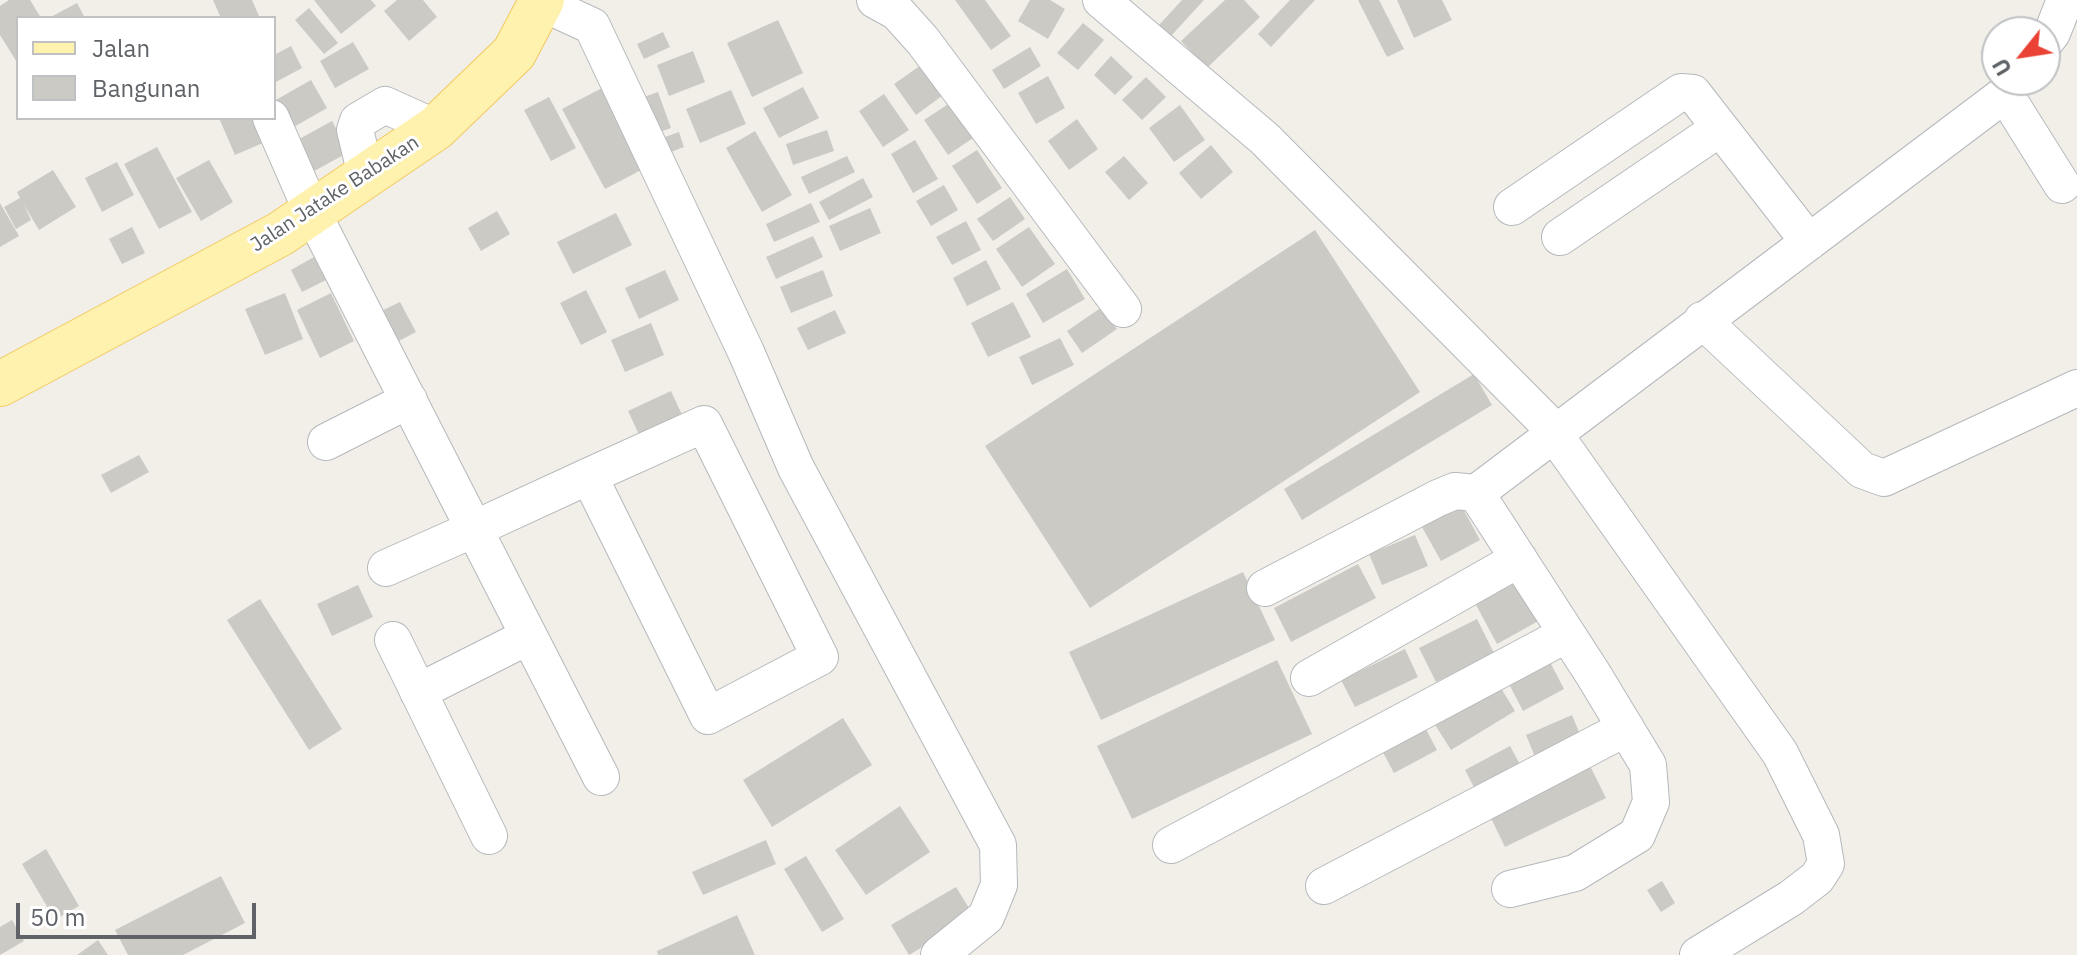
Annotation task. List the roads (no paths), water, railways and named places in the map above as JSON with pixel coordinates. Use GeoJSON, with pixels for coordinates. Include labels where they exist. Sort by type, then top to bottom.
{"type":"FeatureCollection","features":[{"type":"Feature","properties":{"kind":"main road","name":"Jalan Jatake Babakan"},"geometry":{"type":"LineString","coordinates":[[0,384],[266,242],[436,128],[514,53],[542,1]]}},
{"type":"Feature","properties":{"kind":"street"},"geometry":{"type":"LineString","coordinates":[[875,0],[897,12],[923,41],[1123,309]]}},
{"type":"Feature","properties":{"kind":"street"},"geometry":{"type":"LineString","coordinates":[[1101,0],[1265,139],[1545,421],[1780,753],[1821,835],[1826,864],[1817,878],[1791,898],[1698,955]]}},
{"type":"Feature","properties":{"kind":"street"},"geometry":{"type":"LineString","coordinates":[[542,1],[592,26],[746,352],[796,468],[998,845],[999,885],[986,917],[939,955]]}},
{"type":"Feature","properties":{"kind":"street"},"geometry":{"type":"LineString","coordinates":[[1512,207],[1681,92],[1693,93],[1809,242]]}},
{"type":"Feature","properties":{"kind":"street"},"geometry":{"type":"LineString","coordinates":[[1265,588],[1438,498],[1455,491],[1476,493],[1556,436],[1702,320],[1999,96]]}},
{"type":"Feature","properties":{"kind":"street"},"geometry":{"type":"LineString","coordinates":[[2016,96],[2062,185]]}},
{"type":"Feature","properties":{"kind":"street"},"geometry":{"type":"LineString","coordinates":[[272,120],[312,212],[601,777]]}},
{"type":"Feature","properties":{"kind":"street"},"geometry":{"type":"LineString","coordinates":[[1560,237],[1720,128]]}},
{"type":"Feature","properties":{"kind":"street"},"geometry":{"type":"LineString","coordinates":[[1702,320],[1862,470],[1884,478],[2077,388]]}},
{"type":"Feature","properties":{"kind":"street"},"geometry":{"type":"LineString","coordinates":[[326,442],[409,400]]}},
{"type":"Feature","properties":{"kind":"street"},"geometry":{"type":"LineString","coordinates":[[386,568],[474,529],[589,476],[704,424],[820,657],[708,716],[589,476]]}},
{"type":"Feature","properties":{"kind":"street"},"geometry":{"type":"LineString","coordinates":[[1476,493],[1648,765],[1651,802],[1637,835],[1575,873],[1510,889]]}},
{"type":"Feature","properties":{"kind":"street"},"geometry":{"type":"LineString","coordinates":[[1309,678],[1519,559]]}},
{"type":"Feature","properties":{"kind":"street"},"geometry":{"type":"LineString","coordinates":[[1171,845],[1567,634]]}},
{"type":"Feature","properties":{"kind":"street"},"geometry":{"type":"LineString","coordinates":[[418,692],[529,636]]}},
{"type":"Feature","properties":{"kind":"street"},"geometry":{"type":"LineString","coordinates":[[393,640],[489,836]]}},
{"type":"Feature","properties":{"kind":"street"},"geometry":{"type":"LineString","coordinates":[[1324,886],[1626,728]]}}]}
